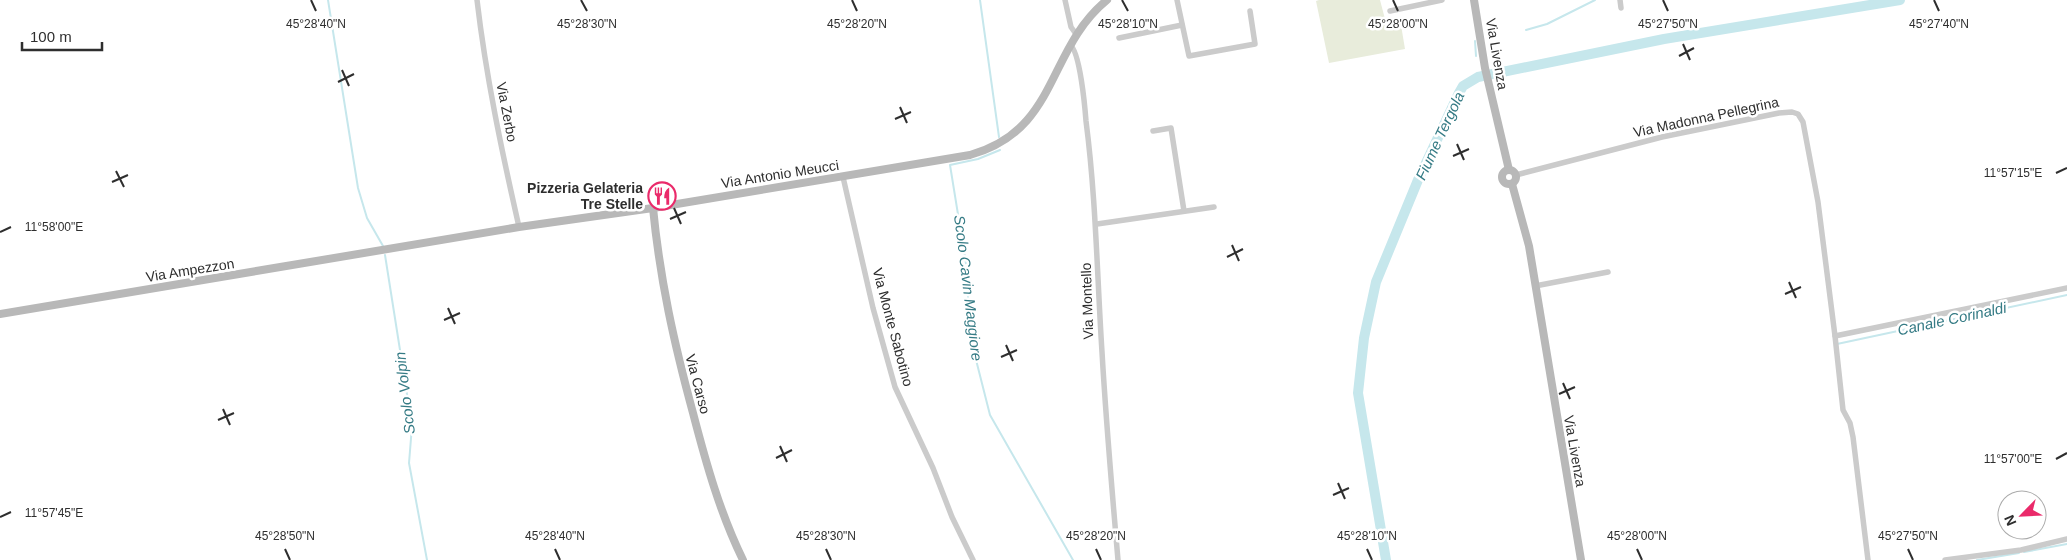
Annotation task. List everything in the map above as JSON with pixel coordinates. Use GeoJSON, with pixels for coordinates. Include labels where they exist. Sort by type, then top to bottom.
{"type":"FeatureCollection","features":[{"type":"Feature","properties":{"kind":"main road","name":"Via Antonio Meucci"},"geometry":{"type":"LineString","coordinates":[[384,250],[520,227],[653,208],[970,155],[996,145],[1018,131],[1034,113],[1076,34],[1094,10],[1106,0]]}},
{"type":"Feature","properties":{"kind":"main road","name":"Via Livenza"},"geometry":{"type":"LineString","coordinates":[[1474,0],[1485,68],[1509,170],[1504,171],[1502,179],[1504,183],[1512,184],[1529,246],[1581,560]]}},
{"type":"Feature","properties":{"kind":"main road"},"geometry":{"type":"LineString","coordinates":[[1509,170],[1516,175],[1516,180],[1512,184]]}},
{"type":"Feature","properties":{"kind":"main road","name":"Via Carso"},"geometry":{"type":"LineString","coordinates":[[653,208],[664,296],[672,335],[704,458],[725,518],[743,560]]}},
{"type":"Feature","properties":{"kind":"main road","name":"Via Ampezzon"},"geometry":{"type":"LineString","coordinates":[[0,314],[384,250]]}},
{"type":"Feature","properties":{"kind":"street","name":"Via Zerbo"},"geometry":{"type":"LineString","coordinates":[[478,0],[482,43],[498,133],[520,227]]}},
{"type":"Feature","properties":{"kind":"street"},"geometry":{"type":"LineString","coordinates":[[1065,0],[1071,27],[1076,34]]}},
{"type":"Feature","properties":{"kind":"street"},"geometry":{"type":"LineString","coordinates":[[1177,0],[1189,56],[1255,44],[1250,11]]}},
{"type":"Feature","properties":{"kind":"street"},"geometry":{"type":"LineString","coordinates":[[1390,11],[1442,0]]}},
{"type":"Feature","properties":{"kind":"street"},"geometry":{"type":"LineString","coordinates":[[1620,0],[1621,8]]}},
{"type":"Feature","properties":{"kind":"street"},"geometry":{"type":"LineString","coordinates":[[1119,38],[1182,25]]}},
{"type":"Feature","properties":{"kind":"street","name":"Via Montello"},"geometry":{"type":"LineString","coordinates":[[1070,45],[1074,47],[1076,54],[1083,98],[1097,224],[1102,352],[1118,560]]}},
{"type":"Feature","properties":{"kind":"street","name":"Via Madonna Pellegrina"},"geometry":{"type":"LineString","coordinates":[[1516,175],[1662,137],[1780,113],[1792,112],[1798,114],[1803,122],[1818,202],[1844,410],[1850,423],[1853,437],[1868,560]]}},
{"type":"Feature","properties":{"kind":"street"},"geometry":{"type":"LineString","coordinates":[[1153,131],[1172,128],[1184,211]]}},
{"type":"Feature","properties":{"kind":"street","name":"Via Monte Sabotino"},"geometry":{"type":"LineString","coordinates":[[843,177],[873,308],[894,387],[933,468],[952,518],[974,560]]}},
{"type":"Feature","properties":{"kind":"street"},"geometry":{"type":"LineString","coordinates":[[1097,224],[1214,207]]}},
{"type":"Feature","properties":{"kind":"street"},"geometry":{"type":"LineString","coordinates":[[1535,286],[1608,272]]}},
{"type":"Feature","properties":{"kind":"street"},"geometry":{"type":"LineString","coordinates":[[1835,336],[2067,288]]}},
{"type":"Feature","properties":{"kind":"street"},"geometry":{"type":"LineString","coordinates":[[1944,560],[2021,550],[2067,539]]}},
{"type":"Feature","properties":{"kind":"green space"},"geometry":{"type":"Polygon","coordinates":[[[1380,0],[1385,19],[1391,22],[1400,19],[1405,49],[1329,63],[1316,1],[1380,0]]]}},
{"type":"Feature","properties":{"kind":"waterway","name":"Scolo Volpin"},"geometry":{"type":"LineString","coordinates":[[328,0],[358,188],[367,218],[383,246]]}},
{"type":"Feature","properties":{"kind":"waterway","name":"Scolo Cavin Maggiore"},"geometry":{"type":"LineString","coordinates":[[980,0],[999,137]]}},
{"type":"Feature","properties":{"kind":"waterway"},"geometry":{"type":"LineString","coordinates":[[1526,30],[1547,24],[1595,0]]}},
{"type":"Feature","properties":{"kind":"waterway","name":"Fiume Tergola"},"geometry":{"type":"LineString","coordinates":[[1386,560],[1358,393],[1364,338],[1376,282],[1418,180],[1463,86],[1478,77],[1664,39],[1900,0]]}},
{"type":"Feature","properties":{"kind":"waterway"},"geometry":{"type":"LineString","coordinates":[[1475,41],[1476,56]]}},
{"type":"Feature","properties":{"kind":"waterway","name":"Scolo Cavin Maggiore"},"geometry":{"type":"LineString","coordinates":[[1000,150],[978,159],[950,165],[968,276],[968,311],[972,344],[990,415],[1073,560]]}},
{"type":"Feature","properties":{"kind":"waterway","name":"Scolo Volpin"},"geometry":{"type":"LineString","coordinates":[[385,255],[412,426],[409,463],[427,560]]}},
{"type":"Feature","properties":{"kind":"waterway","name":"Canale Corinaldi"},"geometry":{"type":"LineString","coordinates":[[1837,344],[2067,295]]}},
{"type":"Feature","properties":{"kind":"waterway"},"geometry":{"type":"LineString","coordinates":[[2024,552],[2067,544]]}},
{"type":"Feature","properties":{"kind":"waterway"},"geometry":{"type":"LineString","coordinates":[[1977,560],[2019,553]]}},
{"type":"Feature","properties":{"kind":"place","name":"Pizzeria Gelateria Tre Stelle"},"geometry":{"type":"Point","coordinates":[662,196]}}]}
